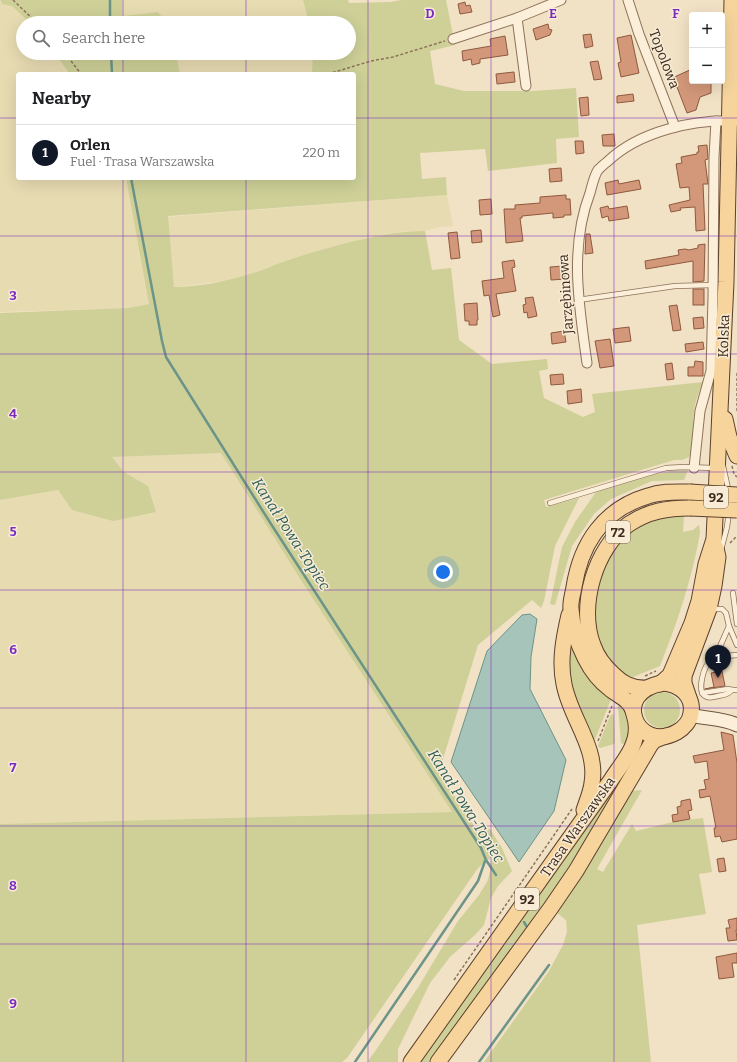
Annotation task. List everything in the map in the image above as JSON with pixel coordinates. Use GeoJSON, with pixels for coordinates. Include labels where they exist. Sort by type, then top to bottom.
{"type":"FeatureCollection","features":[{"type":"Feature","properties":{"kind":"main road","name":"Kolska"},"geometry":{"type":"LineString","coordinates":[[718,461],[726,282],[727,121],[734,7]]}},
{"type":"Feature","properties":{"kind":"main road"},"geometry":{"type":"LineString","coordinates":[[721,394],[729,437],[737,456]]}},
{"type":"Feature","properties":{"kind":"main road","name":"92"},"geometry":{"type":"LineString","coordinates":[[635,718],[634,704],[636,699],[651,680],[670,675],[692,623],[699,601],[706,564],[714,539],[718,461]]}},
{"type":"Feature","properties":{"kind":"main road","name":"72"},"geometry":{"type":"LineString","coordinates":[[635,718],[630,703],[610,689],[591,669],[579,646],[571,608],[575,578],[583,553],[594,534],[607,519],[622,507],[649,495],[671,492],[690,492],[733,503]]}},
{"type":"Feature","properties":{"kind":"main road","name":"72"},"geometry":{"type":"LineString","coordinates":[[651,680],[634,687],[626,684],[601,662],[594,649],[587,620],[588,602],[594,573],[599,560],[608,543],[628,525],[641,517],[669,508],[690,508],[733,503]]}},
{"type":"Feature","properties":{"kind":"main road","name":"92"},"geometry":{"type":"LineString","coordinates":[[666,736],[680,730],[689,721],[691,707],[696,696],[684,687],[684,676],[709,609],[718,556],[714,539]]}},
{"type":"Feature","properties":{"kind":"main road"},"geometry":{"type":"LineString","coordinates":[[571,608],[562,657],[564,685],[589,750],[592,765],[592,782],[580,824]]}},
{"type":"Feature","properties":{"kind":"main road"},"geometry":{"type":"LineString","coordinates":[[651,680],[676,686],[696,696]]}},
{"type":"Feature","properties":{"kind":"main road"},"geometry":{"type":"LineString","coordinates":[[635,718],[649,734],[666,736]]}},
{"type":"Feature","properties":{"kind":"main road","name":"Trasa Warszawska"},"geometry":{"type":"LineString","coordinates":[[411,1062],[611,780],[632,747],[637,734],[635,718]]}},
{"type":"Feature","properties":{"kind":"main road","name":"Trasa Warszawska"},"geometry":{"type":"LineString","coordinates":[[438,1062],[576,871],[651,744],[655,740],[666,736]]}},
{"type":"Feature","properties":{"kind":"street"},"geometry":{"type":"LineString","coordinates":[[453,39],[517,18],[561,0]]}},
{"type":"Feature","properties":{"kind":"street","name":"Topolowa"},"geometry":{"type":"LineString","coordinates":[[628,0],[638,34],[675,127]]}},
{"type":"Feature","properties":{"kind":"street"},"geometry":{"type":"LineString","coordinates":[[517,18],[526,86]]}},
{"type":"Feature","properties":{"kind":"street"},"geometry":{"type":"LineString","coordinates":[[675,127],[727,121],[714,157],[711,371],[700,411],[694,468]]}},
{"type":"Feature","properties":{"kind":"street","name":"Jarzębinowa"},"geometry":{"type":"LineString","coordinates":[[587,363],[578,300],[577,246],[587,200],[598,170],[622,149],[650,134],[675,127]]}},
{"type":"Feature","properties":{"kind":"street"},"geometry":{"type":"LineString","coordinates":[[691,715],[729,722],[737,725]]}},
{"type":"Feature","properties":{"kind":"lane"},"geometry":{"type":"LineString","coordinates":[[578,300],[675,286],[713,285]]}},
{"type":"Feature","properties":{"kind":"lane"},"geometry":{"type":"LineString","coordinates":[[550,503],[666,468],[694,468],[718,461],[723,466],[733,503],[722,547],[718,556]]}},
{"type":"Feature","properties":{"kind":"lane"},"geometry":{"type":"LineString","coordinates":[[733,593],[737,624]]}},
{"type":"Feature","properties":{"kind":"lane"},"geometry":{"type":"LineString","coordinates":[[709,609],[717,608],[724,611],[728,617],[729,626],[737,645]]}},
{"type":"Feature","properties":{"kind":"lane"},"geometry":{"type":"LineString","coordinates":[[718,658],[718,651],[729,626]]}},
{"type":"Feature","properties":{"kind":"lane"},"geometry":{"type":"LineString","coordinates":[[696,696],[705,667],[712,660],[737,655]]}},
{"type":"Feature","properties":{"kind":"lane"},"geometry":{"type":"LineString","coordinates":[[696,696],[728,689],[734,690]]}},
{"type":"Feature","properties":{"kind":"path"},"geometry":{"type":"LineString","coordinates":[[13,0],[29,16]]}},
{"type":"Feature","properties":{"kind":"path"},"geometry":{"type":"LineString","coordinates":[[335,72],[453,39]]}},
{"type":"Feature","properties":{"kind":"path"},"geometry":{"type":"LineString","coordinates":[[70,60],[79,72]]}},
{"type":"Feature","properties":{"kind":"path"},"geometry":{"type":"LineString","coordinates":[[737,372],[737,412]]}},
{"type":"Feature","properties":{"kind":"path"},"geometry":{"type":"LineString","coordinates":[[734,474],[737,477]]}},
{"type":"Feature","properties":{"kind":"path"},"geometry":{"type":"LineString","coordinates":[[589,750],[596,748],[613,704]]}},
{"type":"Feature","properties":{"kind":"path"},"geometry":{"type":"LineString","coordinates":[[452,982],[575,805]]}},
{"type":"Feature","properties":{"kind":"shaded area"},"geometry":{"type":"Polygon","coordinates":[[[122,0],[303,0],[307,16],[161,16],[158,12],[122,16],[122,0]]]}},
{"type":"Feature","properties":{"kind":"shaded area"},"geometry":{"type":"Polygon","coordinates":[[[0,2],[2,4],[12,6],[23,16],[16,16],[16,60],[59,60],[68,72],[16,72],[16,180],[126,180],[149,304],[128,308],[0,312],[0,2]]]}},
{"type":"Feature","properties":{"kind":"shaded area"},"geometry":{"type":"Polygon","coordinates":[[[177,60],[314,60],[312,72],[180,72],[177,60]]]}},
{"type":"Feature","properties":{"kind":"shaded area"},"geometry":{"type":"Polygon","coordinates":[[[447,195],[453,226],[440,227],[425,231],[406,231],[366,238],[293,258],[247,275],[224,281],[174,287],[167,217],[447,195]]]}},
{"type":"Feature","properties":{"kind":"shaded area"},"geometry":{"type":"Polygon","coordinates":[[[221,453],[304,585],[452,812],[0,824],[0,500],[58,490],[72,510],[156,512],[148,486],[124,472],[112,457],[221,453]]]}},
{"type":"Feature","properties":{"kind":"green space"},"geometry":{"type":"Polygon","coordinates":[[[0,0],[122,0],[122,16],[23,16],[12,6],[2,4],[0,0]]]}},
{"type":"Feature","properties":{"kind":"green space"},"geometry":{"type":"Polygon","coordinates":[[[303,0],[348,0],[349,3],[391,2],[402,0],[446,0],[455,45],[430,51],[435,84],[464,91],[533,91],[576,88],[579,137],[556,139],[557,163],[488,171],[485,149],[420,153],[422,179],[446,177],[447,195],[168,216],[174,287],[210,284],[229,280],[294,258],[376,236],[425,231],[432,270],[451,268],[459,340],[492,364],[547,359],[548,369],[539,371],[544,398],[583,417],[595,412],[592,394],[703,382],[697,397],[693,418],[693,441],[691,452],[689,457],[682,460],[674,460],[544,500],[546,507],[579,498],[555,546],[544,601],[541,608],[532,600],[478,645],[439,772],[476,829],[490,829],[502,848],[512,871],[498,886],[491,898],[484,925],[450,957],[430,983],[398,1049],[398,1062],[367,1062],[419,986],[458,921],[479,895],[488,880],[493,856],[478,868],[347,1058],[342,1062],[0,1062],[0,824],[452,812],[304,585],[221,453],[112,457],[124,472],[148,486],[156,512],[113,521],[72,510],[58,490],[0,500],[0,313],[128,308],[149,304],[126,180],[356,180],[356,72],[312,72],[313,60],[356,60],[356,16],[307,16],[303,0]]]}},
{"type":"Feature","properties":{"kind":"green space"},"geometry":{"type":"Polygon","coordinates":[[[158,12],[161,16],[122,16],[158,12]]]}},
{"type":"Feature","properties":{"kind":"green space"},"geometry":{"type":"Polygon","coordinates":[[[59,60],[177,60],[180,72],[68,72],[59,60]]]}},
{"type":"Feature","properties":{"kind":"green space"},"geometry":{"type":"Polygon","coordinates":[[[688,470],[684,480],[652,481],[611,499],[594,514],[572,546],[555,605],[550,604],[562,547],[575,522],[596,492],[650,475],[671,471],[688,470]]]}},
{"type":"Feature","properties":{"kind":"green space"},"geometry":{"type":"Polygon","coordinates":[[[684,516],[683,532],[693,530],[699,525],[700,533],[688,584],[672,634],[660,666],[633,677],[627,675],[625,679],[604,655],[597,636],[595,604],[597,586],[602,570],[609,555],[619,542],[636,527],[649,521],[684,516]]]}},
{"type":"Feature","properties":{"kind":"green space"},"geometry":{"type":"Polygon","coordinates":[[[570,635],[612,697],[593,744],[568,682],[570,635]]]}},
{"type":"Feature","properties":{"kind":"green space"},"geometry":{"type":"Polygon","coordinates":[[[666,692],[675,697],[679,703],[679,717],[675,723],[666,728],[658,728],[649,723],[645,717],[644,706],[649,697],[655,693],[666,692]]]}},
{"type":"Feature","properties":{"kind":"green space"},"geometry":{"type":"Polygon","coordinates":[[[620,701],[623,703],[630,733],[627,746],[621,743],[618,706],[620,701]]]}},
{"type":"Feature","properties":{"kind":"green space"},"geometry":{"type":"Polygon","coordinates":[[[613,714],[615,742],[614,744],[600,748],[598,746],[610,716],[613,714]]]}},
{"type":"Feature","properties":{"kind":"green space"},"geometry":{"type":"Polygon","coordinates":[[[631,760],[634,762],[582,847],[520,941],[432,1062],[418,1062],[631,760]]]}},
{"type":"Feature","properties":{"kind":"green space"},"geometry":{"type":"Polygon","coordinates":[[[642,790],[597,869],[603,872],[632,824],[636,831],[673,822],[703,818],[712,872],[699,874],[706,914],[637,925],[651,1062],[484,1062],[549,971],[563,945],[567,932],[566,920],[557,913],[587,867],[632,791],[642,790]]]}},
{"type":"Feature","properties":{"kind":"water"},"geometry":{"type":"Polygon","coordinates":[[[530,614],[537,619],[531,657],[530,689],[566,760],[554,811],[519,862],[451,762],[487,651],[522,615],[530,614]]]}},
{"type":"Feature","properties":{"kind":"building"},"geometry":{"type":"Polygon","coordinates":[[[465,2],[466,6],[470,5],[472,12],[460,14],[458,4],[465,2]]]}},
{"type":"Feature","properties":{"kind":"building"},"geometry":{"type":"Polygon","coordinates":[[[548,24],[549,29],[552,30],[550,35],[536,40],[533,29],[548,24]]]}},
{"type":"Feature","properties":{"kind":"building"},"geometry":{"type":"Polygon","coordinates":[[[591,34],[593,46],[585,48],[583,35],[591,34]]]}},
{"type":"Feature","properties":{"kind":"building"},"geometry":{"type":"Polygon","coordinates":[[[631,35],[639,73],[621,77],[618,63],[621,62],[617,38],[631,35]]]}},
{"type":"Feature","properties":{"kind":"building"},"geometry":{"type":"Polygon","coordinates":[[[505,36],[508,55],[480,59],[480,63],[472,65],[471,59],[463,61],[462,51],[491,46],[490,39],[505,36]]]}},
{"type":"Feature","properties":{"kind":"building"},"geometry":{"type":"Polygon","coordinates":[[[598,61],[602,79],[594,80],[590,62],[598,61]]]}},
{"type":"Feature","properties":{"kind":"building"},"geometry":{"type":"Polygon","coordinates":[[[689,70],[689,84],[711,84],[711,93],[700,97],[696,110],[687,113],[677,87],[674,88],[670,79],[689,70]]]}},
{"type":"Feature","properties":{"kind":"building"},"geometry":{"type":"Polygon","coordinates":[[[514,72],[515,82],[497,84],[496,74],[514,72]]]}},
{"type":"Feature","properties":{"kind":"building"},"geometry":{"type":"Polygon","coordinates":[[[633,94],[634,101],[617,103],[617,96],[633,94]]]}},
{"type":"Feature","properties":{"kind":"building"},"geometry":{"type":"Polygon","coordinates":[[[588,97],[589,115],[581,116],[579,98],[588,97]]]}},
{"type":"Feature","properties":{"kind":"building"},"geometry":{"type":"Polygon","coordinates":[[[614,134],[615,146],[603,146],[602,135],[614,134]]]}},
{"type":"Feature","properties":{"kind":"building"},"geometry":{"type":"Polygon","coordinates":[[[575,141],[583,141],[584,153],[576,154],[575,141]]]}},
{"type":"Feature","properties":{"kind":"building"},"geometry":{"type":"Polygon","coordinates":[[[707,145],[708,159],[705,160],[708,184],[703,184],[705,230],[696,231],[695,207],[680,208],[681,210],[671,212],[669,205],[690,200],[689,187],[680,188],[676,164],[682,163],[681,157],[697,154],[697,152],[699,152],[698,146],[707,145]]]}},
{"type":"Feature","properties":{"kind":"building"},"geometry":{"type":"Polygon","coordinates":[[[561,168],[562,181],[550,182],[549,169],[561,168]]]}},
{"type":"Feature","properties":{"kind":"building"},"geometry":{"type":"Polygon","coordinates":[[[618,180],[619,184],[639,180],[641,189],[607,195],[605,183],[618,180]]]}},
{"type":"Feature","properties":{"kind":"building"},"geometry":{"type":"Polygon","coordinates":[[[566,195],[566,199],[570,199],[571,215],[553,218],[553,213],[522,216],[522,218],[520,218],[523,241],[506,243],[504,209],[515,209],[515,205],[540,203],[540,197],[566,195]]]}},
{"type":"Feature","properties":{"kind":"building"},"geometry":{"type":"Polygon","coordinates":[[[491,199],[492,214],[480,215],[479,200],[491,199]]]}},
{"type":"Feature","properties":{"kind":"building"},"geometry":{"type":"Polygon","coordinates":[[[608,206],[609,209],[627,206],[629,218],[609,221],[608,216],[602,218],[600,208],[608,206]]]}},
{"type":"Feature","properties":{"kind":"building"},"geometry":{"type":"Polygon","coordinates":[[[481,230],[482,242],[472,243],[471,231],[481,230]]]}},
{"type":"Feature","properties":{"kind":"building"},"geometry":{"type":"Polygon","coordinates":[[[457,232],[460,258],[451,259],[448,233],[457,232]]]}},
{"type":"Feature","properties":{"kind":"building"},"geometry":{"type":"Polygon","coordinates":[[[586,234],[590,234],[593,253],[585,254],[586,234]]]}},
{"type":"Feature","properties":{"kind":"building"},"geometry":{"type":"Polygon","coordinates":[[[705,244],[704,281],[693,282],[693,261],[646,269],[645,261],[679,255],[678,250],[698,248],[698,245],[705,244]]]}},
{"type":"Feature","properties":{"kind":"building"},"geometry":{"type":"Polygon","coordinates":[[[514,260],[515,267],[512,268],[516,291],[496,294],[500,315],[493,317],[489,295],[484,296],[482,281],[504,278],[502,262],[514,260]]]}},
{"type":"Feature","properties":{"kind":"building"},"geometry":{"type":"Polygon","coordinates":[[[564,266],[565,279],[551,280],[550,267],[564,266]]]}},
{"type":"Feature","properties":{"kind":"building"},"geometry":{"type":"Polygon","coordinates":[[[693,289],[704,289],[704,305],[693,305],[693,289]]]}},
{"type":"Feature","properties":{"kind":"building"},"geometry":{"type":"Polygon","coordinates":[[[533,297],[537,316],[528,318],[527,312],[524,313],[523,305],[526,304],[525,298],[533,297]]]}},
{"type":"Feature","properties":{"kind":"building"},"geometry":{"type":"Polygon","coordinates":[[[477,303],[477,325],[469,325],[469,321],[465,321],[464,304],[477,303]]]}},
{"type":"Feature","properties":{"kind":"building"},"geometry":{"type":"Polygon","coordinates":[[[677,305],[681,330],[673,331],[669,306],[677,305]]]}},
{"type":"Feature","properties":{"kind":"building"},"geometry":{"type":"Polygon","coordinates":[[[703,317],[704,328],[694,329],[693,318],[703,317]]]}},
{"type":"Feature","properties":{"kind":"building"},"geometry":{"type":"Polygon","coordinates":[[[629,327],[631,341],[615,343],[613,329],[629,327]]]}},
{"type":"Feature","properties":{"kind":"building"},"geometry":{"type":"Polygon","coordinates":[[[564,331],[566,342],[552,344],[551,333],[564,331]]]}},
{"type":"Feature","properties":{"kind":"building"},"geometry":{"type":"Polygon","coordinates":[[[610,339],[614,366],[600,368],[595,341],[610,339]]]}},
{"type":"Feature","properties":{"kind":"building"},"geometry":{"type":"Polygon","coordinates":[[[703,342],[704,349],[686,352],[685,344],[703,342]]]}},
{"type":"Feature","properties":{"kind":"building"},"geometry":{"type":"Polygon","coordinates":[[[695,361],[703,362],[703,376],[688,376],[688,367],[694,367],[695,361]]]}},
{"type":"Feature","properties":{"kind":"building"},"geometry":{"type":"Polygon","coordinates":[[[672,363],[674,379],[667,380],[665,364],[672,363]]]}},
{"type":"Feature","properties":{"kind":"building"},"geometry":{"type":"Polygon","coordinates":[[[563,374],[564,384],[551,385],[550,375],[563,374]]]}},
{"type":"Feature","properties":{"kind":"building"},"geometry":{"type":"Polygon","coordinates":[[[581,389],[582,402],[568,404],[567,391],[581,389]]]}},
{"type":"Feature","properties":{"kind":"building"},"geometry":{"type":"Polygon","coordinates":[[[722,671],[725,686],[705,689],[714,687],[711,673],[722,671]]]}},
{"type":"Feature","properties":{"kind":"building"},"geometry":{"type":"Polygon","coordinates":[[[721,732],[733,735],[737,763],[737,839],[722,842],[720,836],[715,837],[714,828],[716,828],[710,796],[700,798],[699,790],[706,789],[704,780],[709,779],[707,761],[695,763],[693,756],[724,750],[721,732]]]}},
{"type":"Feature","properties":{"kind":"building"},"geometry":{"type":"Polygon","coordinates":[[[690,799],[692,810],[688,811],[690,819],[673,822],[672,815],[678,814],[677,807],[681,806],[681,801],[690,799]]]}},
{"type":"Feature","properties":{"kind":"building"},"geometry":{"type":"Polygon","coordinates":[[[724,858],[726,871],[719,872],[717,859],[724,858]]]}},
{"type":"Feature","properties":{"kind":"building"},"geometry":{"type":"Polygon","coordinates":[[[737,918],[737,940],[728,941],[726,928],[730,928],[728,920],[737,918]]]}},
{"type":"Feature","properties":{"kind":"building"},"geometry":{"type":"Polygon","coordinates":[[[737,953],[737,963],[732,963],[734,977],[719,979],[716,957],[737,953]]]}},
{"type":"Feature","properties":{"kind":"waterway","name":"Kanał Powa-Topiec"},"geometry":{"type":"LineString","coordinates":[[110,0],[110,16]]}},
{"type":"Feature","properties":{"kind":"waterway","name":"Kanał Powa-Topiec"},"geometry":{"type":"LineString","coordinates":[[111,60],[112,72]]}},
{"type":"Feature","properties":{"kind":"waterway","name":"Kanał Powa-Topiec"},"geometry":{"type":"LineString","coordinates":[[131,180],[166,357],[271,524],[481,848],[486,860],[496,875]]}},
{"type":"Feature","properties":{"kind":"waterway"},"geometry":{"type":"LineString","coordinates":[[355,1062],[478,881],[485,861]]}},
{"type":"Feature","properties":{"kind":"waterway","name":"Kanał Powa-Topiec"},"geometry":{"type":"LineString","coordinates":[[524,922],[527,927]]}},
{"type":"Feature","properties":{"kind":"waterway","name":"Kanał Powa-Topiec"},"geometry":{"type":"LineString","coordinates":[[479,1062],[549,965]]}},
{"type":"Feature","properties":{"kind":"place","name":"Orlen"},"geometry":{"type":"Point","coordinates":[718,678]}}]}
